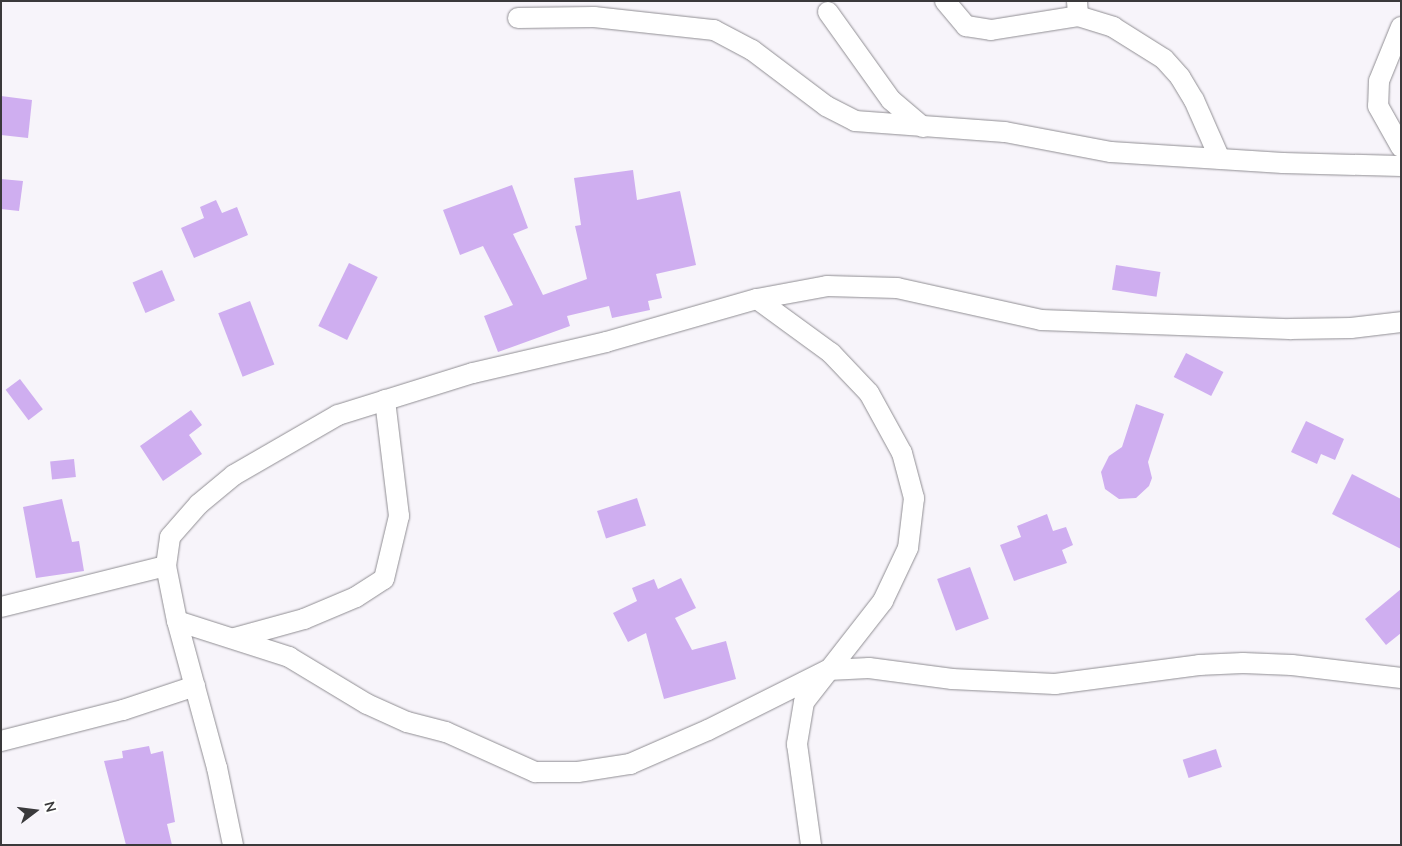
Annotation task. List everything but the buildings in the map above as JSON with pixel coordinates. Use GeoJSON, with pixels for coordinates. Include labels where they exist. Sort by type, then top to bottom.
{"type":"FeatureCollection","features":[{"type":"Feature","properties":{"kind":"street"},"geometry":{"type":"LineString","coordinates":[[945,1],[966,26],[990,30],[1078,9],[1114,27],[1164,59],[1180,77],[1194,100],[1220,159]]}},
{"type":"Feature","properties":{"kind":"street"},"geometry":{"type":"LineString","coordinates":[[828,12],[892,100],[923,127]]}},
{"type":"Feature","properties":{"kind":"street"},"geometry":{"type":"LineString","coordinates":[[518,18],[594,17],[714,30],[752,50],[826,106],[855,121],[1005,132],[1111,152],[1220,159],[1401,166]]}},
{"type":"Feature","properties":{"kind":"street"},"geometry":{"type":"LineString","coordinates":[[1401,27],[1379,81],[1378,106],[1401,147]]}},
{"type":"Feature","properties":{"kind":"street"},"geometry":{"type":"LineString","coordinates":[[233,845],[217,768],[177,621],[166,566],[170,537],[199,504],[234,475],[338,415],[473,373],[606,342],[757,300],[828,286],[897,288],[1041,320],[1290,329],[1351,328],[1401,322]]}},
{"type":"Feature","properties":{"kind":"street"},"geometry":{"type":"LineString","coordinates":[[757,300],[830,353],[869,393],[902,453],[914,498],[908,548],[883,601],[804,702],[797,744],[811,845]]}},
{"type":"Feature","properties":{"kind":"street"},"geometry":{"type":"LineString","coordinates":[[235,638],[312,615],[356,598],[384,579],[399,516],[384,400]]}},
{"type":"Feature","properties":{"kind":"street"},"geometry":{"type":"LineString","coordinates":[[1,607],[166,566]]}},
{"type":"Feature","properties":{"kind":"street"},"geometry":{"type":"LineString","coordinates":[[177,621],[235,638],[289,657],[367,704],[407,722],[446,732],[535,772],[578,772],[630,764],[708,730],[828,670],[869,668],[952,679],[1055,684],[1199,665],[1243,663],[1292,665],[1401,678]]}},
{"type":"Feature","properties":{"kind":"street"},"geometry":{"type":"LineString","coordinates":[[1,741],[123,710],[195,686]]}}]}
